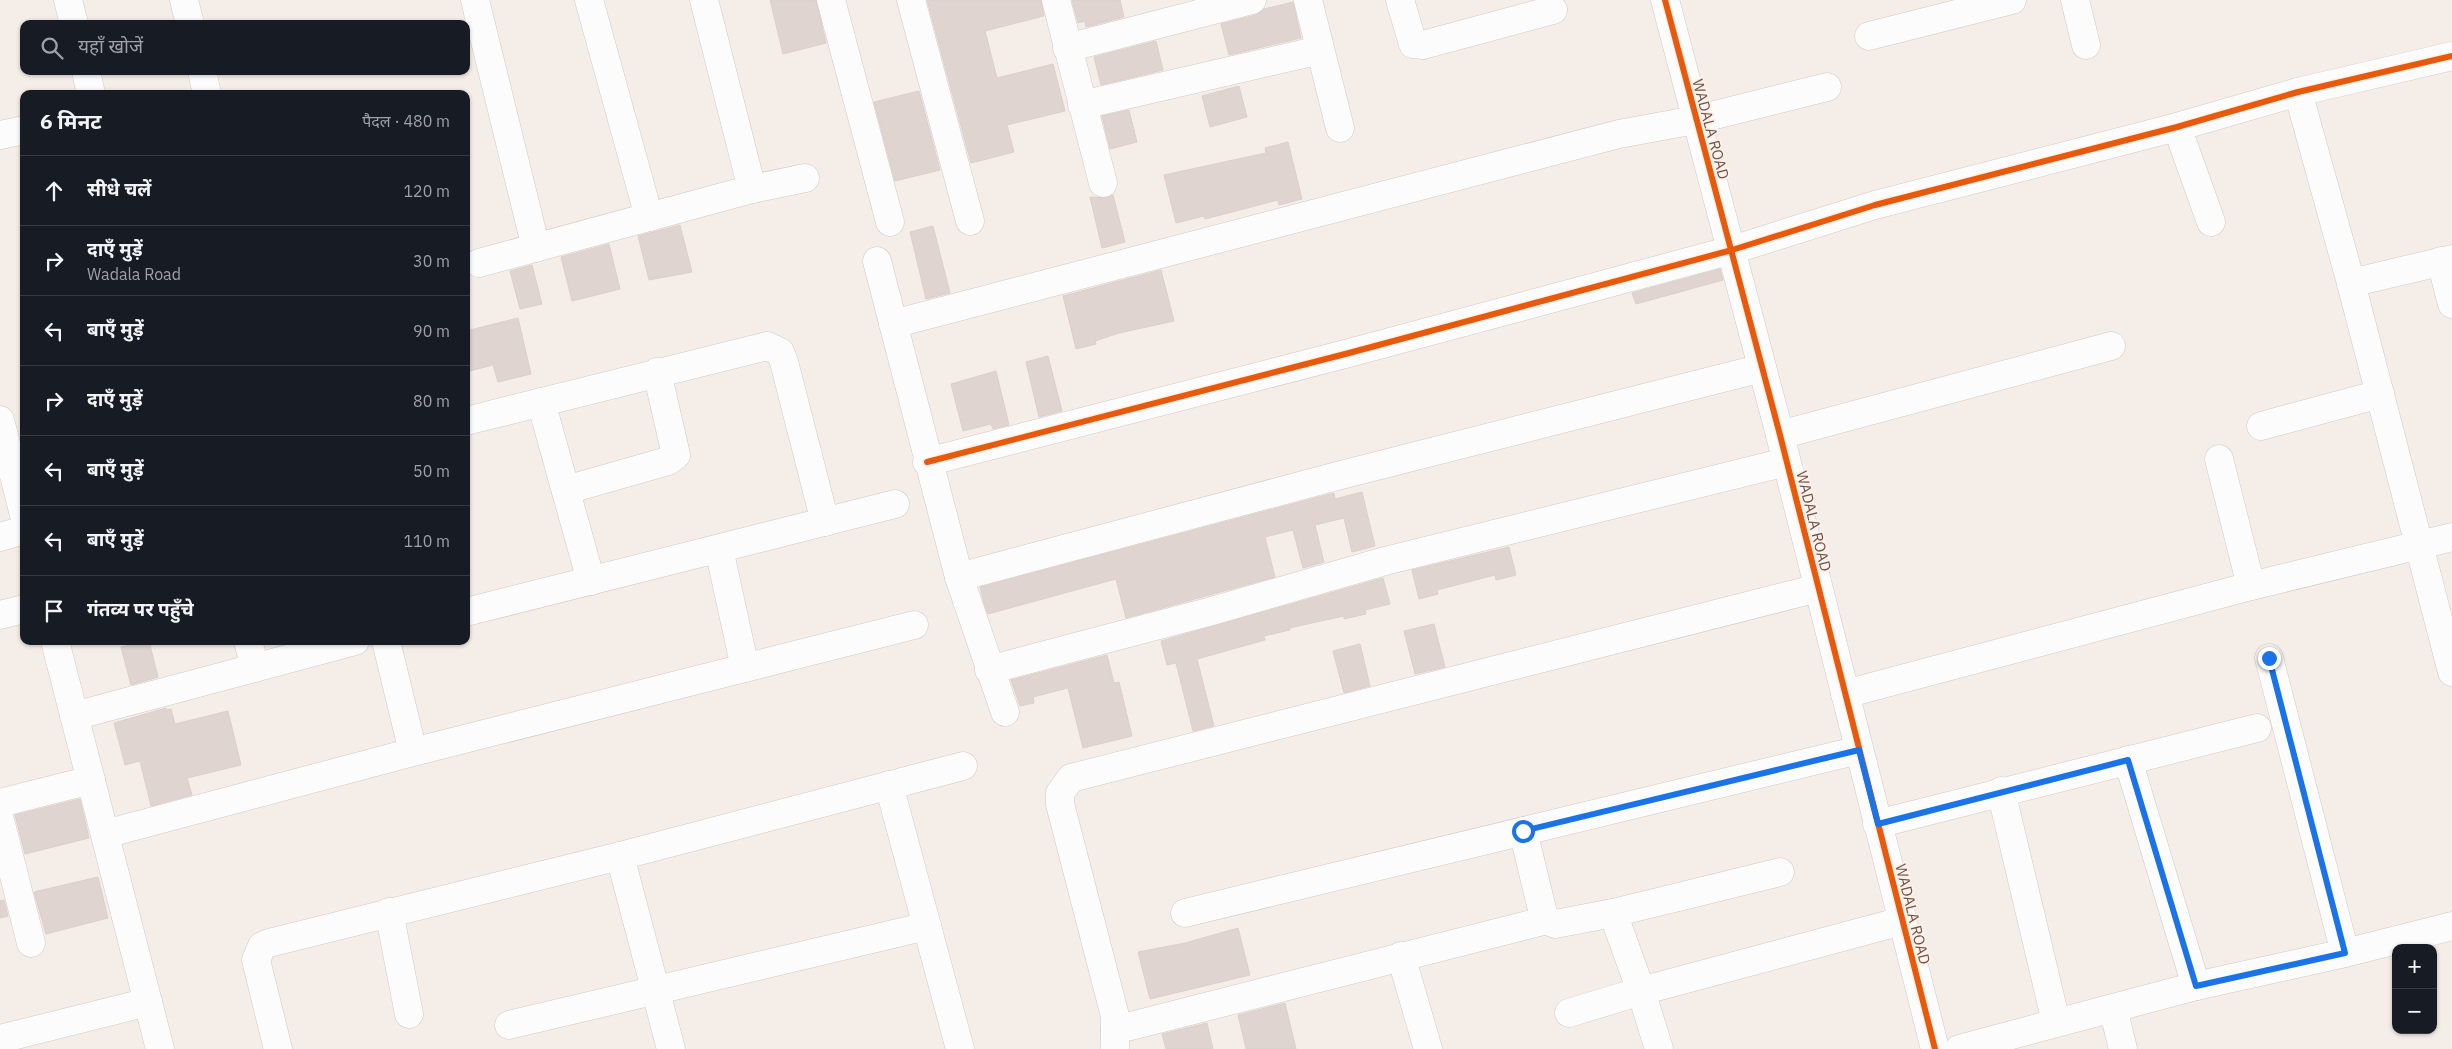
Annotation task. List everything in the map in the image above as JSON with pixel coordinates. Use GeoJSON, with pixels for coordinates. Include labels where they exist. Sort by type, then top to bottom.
{"type":"FeatureCollection","features":[{"type":"Feature","properties":{"kind":"street"},"geometry":{"type":"LineString","coordinates":[[68,0],[73,20]]}},
{"type":"Feature","properties":{"kind":"street"},"geometry":{"type":"LineString","coordinates":[[184,0],[189,20]]}},
{"type":"Feature","properties":{"kind":"street"},"geometry":{"type":"LineString","coordinates":[[475,0],[536,248]]}},
{"type":"Feature","properties":{"kind":"street"},"geometry":{"type":"LineString","coordinates":[[589,0],[649,218]]}},
{"type":"Feature","properties":{"kind":"street"},"geometry":{"type":"LineString","coordinates":[[704,0],[752,189]]}},
{"type":"Feature","properties":{"kind":"street"},"geometry":{"type":"LineString","coordinates":[[831,0],[890,222]]}},
{"type":"Feature","properties":{"kind":"street"},"geometry":{"type":"LineString","coordinates":[[911,0],[970,221]]}},
{"type":"Feature","properties":{"kind":"street"},"geometry":{"type":"LineString","coordinates":[[1056,0],[1102,183]]}},
{"type":"Feature","properties":{"kind":"street"},"geometry":{"type":"LineString","coordinates":[[1067,48],[1252,0]]}},
{"type":"Feature","properties":{"kind":"street"},"geometry":{"type":"LineString","coordinates":[[1308,0],[1340,128]]}},
{"type":"Feature","properties":{"kind":"street"},"geometry":{"type":"LineString","coordinates":[[1400,0],[1409,38],[1413,44],[1423,45],[1553,10]]}},
{"type":"Feature","properties":{"kind":"street","name":"WADALA ROAD"},"geometry":{"type":"LineString","coordinates":[[1665,0],[1780,436],[1934,1049]]}},
{"type":"Feature","properties":{"kind":"street"},"geometry":{"type":"LineString","coordinates":[[1870,36],[2012,0]]}},
{"type":"Feature","properties":{"kind":"street"},"geometry":{"type":"LineString","coordinates":[[2075,0],[2086,45]]}},
{"type":"Feature","properties":{"kind":"street"},"geometry":{"type":"LineString","coordinates":[[1082,105],[1320,50]]}},
{"type":"Feature","properties":{"kind":"street"},"geometry":{"type":"LineString","coordinates":[[927,462],[1349,353],[1732,250],[1875,205],[2178,127],[2298,92],[2452,56]]}},
{"type":"Feature","properties":{"kind":"street"},"geometry":{"type":"LineString","coordinates":[[87,75],[90,90]]}},
{"type":"Feature","properties":{"kind":"street"},"geometry":{"type":"LineString","coordinates":[[203,75],[207,90]]}},
{"type":"Feature","properties":{"kind":"street"},"geometry":{"type":"LineString","coordinates":[[893,324],[1619,134],[1696,120],[1827,86]]}},
{"type":"Feature","properties":{"kind":"street"},"geometry":{"type":"LineString","coordinates":[[2298,92],[2351,283],[2452,672]]}},
{"type":"Feature","properties":{"kind":"street"},"geometry":{"type":"LineString","coordinates":[[2178,127],[2211,222]]}},
{"type":"Feature","properties":{"kind":"street"},"geometry":{"type":"LineString","coordinates":[[0,135],[20,131]]}},
{"type":"Feature","properties":{"kind":"street"},"geometry":{"type":"LineString","coordinates":[[479,263],[752,189],[805,178]]}},
{"type":"Feature","properties":{"kind":"street"},"geometry":{"type":"LineString","coordinates":[[2351,283],[2447,260],[2452,304]]}},
{"type":"Feature","properties":{"kind":"street"},"geometry":{"type":"LineString","coordinates":[[876,261],[927,462],[959,577],[989,670],[1005,712]]}},
{"type":"Feature","properties":{"kind":"street"},"geometry":{"type":"LineString","coordinates":[[470,420],[767,346],[780,352],[825,522]]}},
{"type":"Feature","properties":{"kind":"street"},"geometry":{"type":"LineString","coordinates":[[1780,436],[2111,346]]}},
{"type":"Feature","properties":{"kind":"street"},"geometry":{"type":"LineString","coordinates":[[959,577],[1337,476],[1762,368]]}},
{"type":"Feature","properties":{"kind":"street"},"geometry":{"type":"LineString","coordinates":[[566,490],[668,462],[676,454],[657,372]]}},
{"type":"Feature","properties":{"kind":"street"},"geometry":{"type":"LineString","coordinates":[[2261,426],[2380,394]]}},
{"type":"Feature","properties":{"kind":"street"},"geometry":{"type":"LineString","coordinates":[[541,402],[591,581]]}},
{"type":"Feature","properties":{"kind":"street"},"geometry":{"type":"LineString","coordinates":[[0,420],[20,501]]}},
{"type":"Feature","properties":{"kind":"street"},"geometry":{"type":"LineString","coordinates":[[2219,459],[2251,586]]}},
{"type":"Feature","properties":{"kind":"street"},"geometry":{"type":"LineString","coordinates":[[989,670],[1212,611],[1385,561],[1786,462]]}},
{"type":"Feature","properties":{"kind":"street"},"geometry":{"type":"LineString","coordinates":[[470,611],[895,504]]}},
{"type":"Feature","properties":{"kind":"street"},"geometry":{"type":"LineString","coordinates":[[0,537],[20,520]]}},
{"type":"Feature","properties":{"kind":"street"},"geometry":{"type":"LineString","coordinates":[[1845,694],[2251,586],[2452,537]]}},
{"type":"Feature","properties":{"kind":"street"},"geometry":{"type":"LineString","coordinates":[[718,548],[745,668]]}},
{"type":"Feature","properties":{"kind":"street"},"geometry":{"type":"LineString","coordinates":[[1547,920],[1402,956],[1115,1039],[1115,1016],[1060,804],[1060,793],[1071,778],[1818,588]]}},
{"type":"Feature","properties":{"kind":"street"},"geometry":{"type":"LineString","coordinates":[[0,614],[20,610]]}},
{"type":"Feature","properties":{"kind":"street"},"geometry":{"type":"LineString","coordinates":[[105,834],[413,752],[914,625]]}},
{"type":"Feature","properties":{"kind":"street"},"geometry":{"type":"LineString","coordinates":[[56,645],[160,1049]]}},
{"type":"Feature","properties":{"kind":"street"},"geometry":{"type":"LineString","coordinates":[[249,645],[255,668]]}},
{"type":"Feature","properties":{"kind":"street"},"geometry":{"type":"LineString","coordinates":[[74,716],[340,645]]}},
{"type":"Feature","properties":{"kind":"street"},"geometry":{"type":"LineString","coordinates":[[387,645],[413,752]]}},
{"type":"Feature","properties":{"kind":"street"},"geometry":{"type":"LineString","coordinates":[[2269,658],[2345,953]]}},
{"type":"Feature","properties":{"kind":"street"},"geometry":{"type":"LineString","coordinates":[[1878,824],[2001,791],[2257,728]]}},
{"type":"Feature","properties":{"kind":"street"},"geometry":{"type":"LineString","coordinates":[[1185,913],[1859,750]]}},
{"type":"Feature","properties":{"kind":"street"},"geometry":{"type":"LineString","coordinates":[[2128,760],[2196,986]]}},
{"type":"Feature","properties":{"kind":"street"},"geometry":{"type":"LineString","coordinates":[[278,1049],[256,960],[262,946],[389,912],[620,856],[963,766]]}},
{"type":"Feature","properties":{"kind":"street"},"geometry":{"type":"LineString","coordinates":[[0,803],[91,780]]}},
{"type":"Feature","properties":{"kind":"street"},"geometry":{"type":"LineString","coordinates":[[889,786],[960,1049]]}},
{"type":"Feature","properties":{"kind":"street"},"geometry":{"type":"LineString","coordinates":[[2001,791],[2056,1022]]}},
{"type":"Feature","properties":{"kind":"street"},"geometry":{"type":"LineString","coordinates":[[0,820],[31,943]]}},
{"type":"Feature","properties":{"kind":"street"},"geometry":{"type":"LineString","coordinates":[[1523,831],[1543,913],[1547,920],[1555,924],[1614,913],[1780,872]]}},
{"type":"Feature","properties":{"kind":"street"},"geometry":{"type":"LineString","coordinates":[[620,856],[671,1049]]}},
{"type":"Feature","properties":{"kind":"street"},"geometry":{"type":"LineString","coordinates":[[389,912],[409,1014]]}},
{"type":"Feature","properties":{"kind":"street"},"geometry":{"type":"LineString","coordinates":[[1614,913],[1642,991],[1659,1049]]}},
{"type":"Feature","properties":{"kind":"street"},"geometry":{"type":"LineString","coordinates":[[1569,1013],[1642,991],[1902,921]]}},
{"type":"Feature","properties":{"kind":"street"},"geometry":{"type":"LineString","coordinates":[[509,1025],[656,992],[927,926]]}},
{"type":"Feature","properties":{"kind":"street"},"geometry":{"type":"LineString","coordinates":[[1959,1049],[2196,986],[2345,953],[2452,926]]}},
{"type":"Feature","properties":{"kind":"street"},"geometry":{"type":"LineString","coordinates":[[1402,956],[1428,1049]]}},
{"type":"Feature","properties":{"kind":"street"},"geometry":{"type":"LineString","coordinates":[[0,1039],[148,1002]]}},
{"type":"Feature","properties":{"kind":"street"},"geometry":{"type":"LineString","coordinates":[[2113,1008],[2123,1049]]}},
{"type":"Feature","properties":{"kind":"building"},"geometry":{"type":"Polygon","coordinates":[[[770,0],[816,0],[826,43],[783,54],[770,0]]]}},
{"type":"Feature","properties":{"kind":"building"},"geometry":{"type":"Polygon","coordinates":[[[927,0],[1041,0],[1044,16],[985,31],[997,78],[1053,64],[1065,111],[1007,125],[1014,152],[971,163],[927,0]]]}},
{"type":"Feature","properties":{"kind":"building"},"geometry":{"type":"Polygon","coordinates":[[[1072,0],[1120,0],[1124,17],[1086,27],[1085,21],[1078,23],[1072,0]]]}},
{"type":"Feature","properties":{"kind":"building"},"geometry":{"type":"Polygon","coordinates":[[[1293,2],[1301,38],[1229,55],[1221,24],[1256,15],[1264,9],[1293,2]]]}},
{"type":"Feature","properties":{"kind":"building"},"geometry":{"type":"Polygon","coordinates":[[[1156,41],[1163,70],[1101,85],[1094,57],[1156,41]]]}},
{"type":"Feature","properties":{"kind":"building"},"geometry":{"type":"Polygon","coordinates":[[[1239,86],[1247,117],[1210,127],[1202,96],[1239,86]]]}},
{"type":"Feature","properties":{"kind":"building"},"geometry":{"type":"Polygon","coordinates":[[[919,91],[940,170],[895,181],[874,102],[919,91]]]}},
{"type":"Feature","properties":{"kind":"building"},"geometry":{"type":"Polygon","coordinates":[[[1129,110],[1137,142],[1110,149],[1102,116],[1129,110]]]}},
{"type":"Feature","properties":{"kind":"building"},"geometry":{"type":"Polygon","coordinates":[[[1288,142],[1302,199],[1279,205],[1278,200],[1205,219],[1204,216],[1176,223],[1164,175],[1266,153],[1265,148],[1288,142]]]}},
{"type":"Feature","properties":{"kind":"building"},"geometry":{"type":"Polygon","coordinates":[[[1113,195],[1125,242],[1102,248],[1090,197],[1106,198],[1113,195]]]}},
{"type":"Feature","properties":{"kind":"building"},"geometry":{"type":"Polygon","coordinates":[[[680,225],[692,272],[649,280],[638,236],[680,225]]]}},
{"type":"Feature","properties":{"kind":"building"},"geometry":{"type":"Polygon","coordinates":[[[933,226],[950,293],[926,299],[910,232],[933,226]]]}},
{"type":"Feature","properties":{"kind":"building"},"geometry":{"type":"Polygon","coordinates":[[[609,244],[620,289],[572,301],[561,257],[609,244]]]}},
{"type":"Feature","properties":{"kind":"building"},"geometry":{"type":"Polygon","coordinates":[[[532,265],[542,304],[520,309],[510,271],[532,265]]]}},
{"type":"Feature","properties":{"kind":"building"},"geometry":{"type":"Polygon","coordinates":[[[1720,269],[1723,280],[1636,304],[1632,293],[1720,269]]]}},
{"type":"Feature","properties":{"kind":"building"},"geometry":{"type":"Polygon","coordinates":[[[1161,270],[1174,321],[1119,333],[1095,341],[1096,344],[1076,349],[1063,296],[1161,270]]]}},
{"type":"Feature","properties":{"kind":"building"},"geometry":{"type":"Polygon","coordinates":[[[518,318],[531,374],[498,382],[493,365],[470,371],[470,330],[518,318]]]}},
{"type":"Feature","properties":{"kind":"building"},"geometry":{"type":"Polygon","coordinates":[[[1048,356],[1062,411],[1039,417],[1026,362],[1048,356]]]}},
{"type":"Feature","properties":{"kind":"building"},"geometry":{"type":"Polygon","coordinates":[[[996,371],[1009,425],[993,429],[991,424],[963,431],[951,384],[996,371]]]}},
{"type":"Feature","properties":{"kind":"building"},"geometry":{"type":"Polygon","coordinates":[[[1362,492],[1375,546],[1352,552],[1344,518],[1315,525],[1324,562],[1303,568],[1293,530],[1265,537],[1275,577],[1126,618],[1116,579],[988,614],[984,603],[980,587],[1334,493],[1335,499],[1362,492]]]}},
{"type":"Feature","properties":{"kind":"building"},"geometry":{"type":"Polygon","coordinates":[[[1509,547],[1516,575],[1496,580],[1495,575],[1437,590],[1438,594],[1419,599],[1412,570],[1509,547]]]}},
{"type":"Feature","properties":{"kind":"building"},"geometry":{"type":"Polygon","coordinates":[[[1383,578],[1390,604],[1365,610],[1366,614],[1344,619],[1344,616],[1289,628],[1290,630],[1264,636],[1265,640],[1197,659],[1214,726],[1193,731],[1176,663],[1167,665],[1161,641],[1383,578]]]}},
{"type":"Feature","properties":{"kind":"building"},"geometry":{"type":"Polygon","coordinates":[[[1434,624],[1445,667],[1415,674],[1404,631],[1434,624]]]}},
{"type":"Feature","properties":{"kind":"building"},"geometry":{"type":"Polygon","coordinates":[[[1360,644],[1370,686],[1344,693],[1333,651],[1360,644]]]}},
{"type":"Feature","properties":{"kind":"building"},"geometry":{"type":"Polygon","coordinates":[[[150,645],[158,677],[131,685],[121,647],[150,645]]]}},
{"type":"Feature","properties":{"kind":"building"},"geometry":{"type":"Polygon","coordinates":[[[1107,655],[1114,683],[1119,682],[1132,736],[1083,748],[1068,688],[1033,697],[1034,703],[1020,706],[1011,680],[1107,655]]]}},
{"type":"Feature","properties":{"kind":"building"},"geometry":{"type":"Polygon","coordinates":[[[166,708],[166,710],[171,709],[175,724],[228,711],[241,765],[187,778],[192,795],[151,806],[140,761],[125,765],[114,723],[166,708]]]}},
{"type":"Feature","properties":{"kind":"building"},"geometry":{"type":"Polygon","coordinates":[[[80,799],[89,838],[25,854],[15,815],[80,799]]]}},
{"type":"Feature","properties":{"kind":"building"},"geometry":{"type":"Polygon","coordinates":[[[98,877],[108,918],[46,934],[34,892],[98,877]]]}},
{"type":"Feature","properties":{"kind":"building"},"geometry":{"type":"Polygon","coordinates":[[[4,900],[8,916],[0,918],[0,901],[4,900]]]}},
{"type":"Feature","properties":{"kind":"building"},"geometry":{"type":"Polygon","coordinates":[[[1238,928],[1250,975],[1150,999],[1138,952],[1185,943],[1238,928]]]}},
{"type":"Feature","properties":{"kind":"building"},"geometry":{"type":"Polygon","coordinates":[[[1285,1003],[1296,1049],[1246,1049],[1238,1015],[1285,1003]]]}},
{"type":"Feature","properties":{"kind":"building"},"geometry":{"type":"Polygon","coordinates":[[[1207,1023],[1213,1049],[1166,1049],[1162,1034],[1207,1023]]]}},
{"type":"Feature","properties":{"kind":"cycle path"},"geometry":{"type":"LineString","coordinates":[[1665,0],[1780,435],[1935,1049]]}},
{"type":"Feature","properties":{"kind":"cycle path"},"geometry":{"type":"LineString","coordinates":[[927,462],[1349,353],[1732,250],[1875,205],[2177,127],[2298,92],[2452,56]]}},
{"type":"Feature","properties":{"kind":"route"},"geometry":{"type":"LineString","coordinates":[[1523,831],[1859,750],[1878,824],[2128,760],[2196,986],[2345,953],[2269,658]]}}]}
